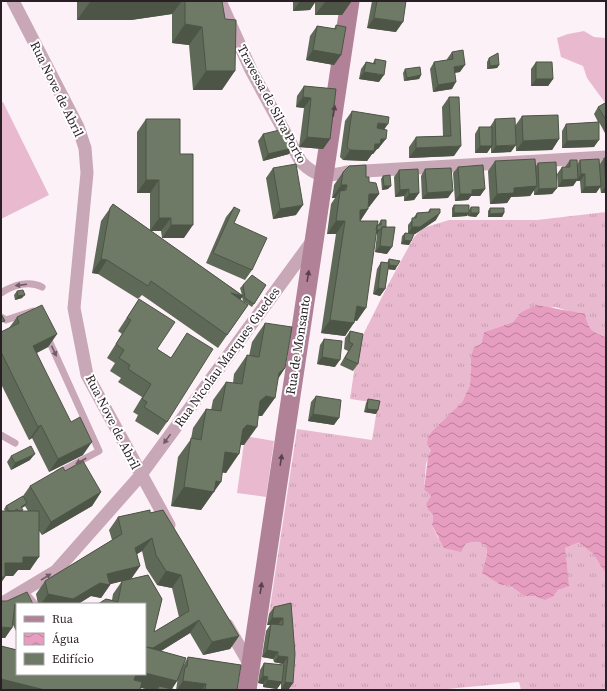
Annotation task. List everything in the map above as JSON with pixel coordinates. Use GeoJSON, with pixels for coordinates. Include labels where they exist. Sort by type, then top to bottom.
{"type":"FeatureCollection","features":[{"type":"Feature","properties":{"kind":"street","name":"Rua Nove de Abril"},"geometry":{"type":"LineString","coordinates":[[12,1],[78,127],[85,148],[87,173],[74,308],[87,375],[140,476],[175,536]]}},
{"type":"Feature","properties":{"kind":"street","name":"Travessa de Silva Porto"},"geometry":{"type":"LineString","coordinates":[[220,1],[251,70],[301,162],[310,171],[323,177]]}},
{"type":"Feature","properties":{"kind":"street","name":"Rua de Monsanto"},"geometry":{"type":"LineString","coordinates":[[247,690],[350,1]]}},
{"type":"Feature","properties":{"kind":"street"},"geometry":{"type":"LineString","coordinates":[[323,177],[348,172],[606,157]]}},
{"type":"Feature","properties":{"kind":"street","name":"Rua Nicolau Marques Guedes"},"geometry":{"type":"LineString","coordinates":[[1,604],[56,571],[140,476],[314,238]]}},
{"type":"Feature","properties":{"kind":"street"},"geometry":{"type":"LineString","coordinates":[[222,617],[250,665]]}},
{"type":"Feature","properties":{"kind":"lane"},"geometry":{"type":"LineString","coordinates":[[1,293],[12,286],[35,283],[42,287]]}},
{"type":"Feature","properties":{"kind":"lane"},"geometry":{"type":"LineString","coordinates":[[1,317],[6,320],[35,310],[38,317]]}},
{"type":"Feature","properties":{"kind":"lane"},"geometry":{"type":"LineString","coordinates":[[44,332],[99,451],[53,476]]}},
{"type":"Feature","properties":{"kind":"lane"},"geometry":{"type":"LineString","coordinates":[[1,435],[15,443]]}},
{"type":"Feature","properties":{"kind":"lane"},"geometry":{"type":"LineString","coordinates":[[24,590],[34,603]]}},
{"type":"Feature","properties":{"kind":"green space"},"geometry":{"type":"Polygon","coordinates":[[[584,31],[594,37],[606,38],[606,104],[587,78],[583,66],[561,57],[557,38],[584,31]]]}},
{"type":"Feature","properties":{"kind":"green space"},"geometry":{"type":"Polygon","coordinates":[[[3,102],[49,195],[1,219],[1,103],[3,102]]]}},
{"type":"Feature","properties":{"kind":"green space"},"geometry":{"type":"Polygon","coordinates":[[[606,212],[606,337],[591,329],[585,313],[572,312],[555,307],[520,313],[513,322],[484,332],[481,344],[471,357],[470,385],[462,402],[433,430],[431,450],[426,464],[424,490],[431,496],[429,511],[433,515],[432,525],[438,538],[466,543],[479,542],[486,546],[486,565],[501,584],[509,585],[524,596],[534,596],[545,599],[554,596],[558,590],[564,587],[565,548],[579,541],[593,554],[606,574],[606,690],[521,690],[519,682],[437,690],[288,690],[290,661],[269,614],[297,429],[372,440],[378,403],[350,399],[358,345],[414,237],[423,228],[449,220],[537,220],[606,212]]]}},
{"type":"Feature","properties":{"kind":"green space"},"geometry":{"type":"Polygon","coordinates":[[[245,436],[274,441],[266,497],[237,493],[245,436]]]}},
{"type":"Feature","properties":{"kind":"water"},"geometry":{"type":"Polygon","coordinates":[[[536,305],[585,313],[591,329],[606,337],[606,574],[593,554],[579,542],[565,548],[569,586],[558,590],[554,596],[545,600],[534,596],[524,596],[509,585],[501,585],[482,573],[487,555],[486,546],[479,542],[466,543],[461,552],[444,548],[432,525],[433,515],[429,511],[426,504],[431,496],[424,490],[428,457],[431,450],[427,444],[428,437],[433,430],[462,402],[470,385],[471,357],[474,347],[481,344],[484,332],[513,322],[520,313],[536,305]]]}},
{"type":"Feature","properties":{"kind":"building"},"geometry":{"type":"Polygon","coordinates":[[[90,1],[142,1],[90,2],[90,1]]]}},
{"type":"Feature","properties":{"kind":"building"},"geometry":{"type":"Polygon","coordinates":[[[185,1],[222,1],[225,19],[236,20],[235,71],[206,71],[202,27],[185,24],[185,1]]]}},
{"type":"Feature","properties":{"kind":"building"},"geometry":{"type":"Polygon","coordinates":[[[351,1],[351,2],[325,2],[351,1]]]}},
{"type":"Feature","properties":{"kind":"building"},"geometry":{"type":"Polygon","coordinates":[[[377,1],[406,1],[403,22],[374,18],[377,1]]]}},
{"type":"Feature","properties":{"kind":"building"},"geometry":{"type":"Polygon","coordinates":[[[336,25],[346,27],[341,55],[313,50],[317,26],[336,29],[336,25]]]}},
{"type":"Feature","properties":{"kind":"building"},"geometry":{"type":"Polygon","coordinates":[[[463,50],[465,65],[454,67],[456,82],[438,85],[434,62],[453,59],[452,52],[463,50]]]}},
{"type":"Feature","properties":{"kind":"building"},"geometry":{"type":"Polygon","coordinates":[[[498,53],[499,65],[490,66],[489,58],[498,53]]]}},
{"type":"Feature","properties":{"kind":"building"},"geometry":{"type":"Polygon","coordinates":[[[375,59],[386,61],[384,75],[364,72],[366,62],[375,64],[375,59]]]}},
{"type":"Feature","properties":{"kind":"building"},"geometry":{"type":"Polygon","coordinates":[[[536,62],[552,62],[553,79],[536,79],[536,62]]]}},
{"type":"Feature","properties":{"kind":"building"},"geometry":{"type":"Polygon","coordinates":[[[420,67],[421,75],[407,78],[405,69],[420,67]]]}},
{"type":"Feature","properties":{"kind":"building"},"geometry":{"type":"Polygon","coordinates":[[[304,86],[336,89],[330,139],[307,137],[311,98],[303,97],[304,86]]]}},
{"type":"Feature","properties":{"kind":"building"},"geometry":{"type":"Polygon","coordinates":[[[449,97],[459,97],[461,146],[416,148],[416,137],[451,136],[449,97]]]}},
{"type":"Feature","properties":{"kind":"building"},"geometry":{"type":"Polygon","coordinates":[[[605,103],[606,106],[606,120],[598,107],[605,103]]]}},
{"type":"Feature","properties":{"kind":"building"},"geometry":{"type":"Polygon","coordinates":[[[352,111],[389,117],[388,124],[378,123],[377,128],[387,130],[386,139],[381,139],[380,144],[375,144],[374,151],[350,150],[347,147],[352,111]]]}},
{"type":"Feature","properties":{"kind":"building"},"geometry":{"type":"Polygon","coordinates":[[[558,115],[559,139],[523,141],[522,116],[558,115]]]}},
{"type":"Feature","properties":{"kind":"building"},"geometry":{"type":"Polygon","coordinates":[[[515,118],[516,145],[496,146],[495,119],[515,118]]]}},
{"type":"Feature","properties":{"kind":"building"},"geometry":{"type":"Polygon","coordinates":[[[146,119],[180,119],[180,154],[193,154],[193,225],[171,225],[171,218],[159,218],[159,180],[146,180],[146,119]]]}},
{"type":"Feature","properties":{"kind":"building"},"geometry":{"type":"Polygon","coordinates":[[[599,122],[599,140],[567,141],[566,124],[599,122]]]}},
{"type":"Feature","properties":{"kind":"building"},"geometry":{"type":"Polygon","coordinates":[[[479,127],[492,127],[492,146],[480,146],[479,127]]]}},
{"type":"Feature","properties":{"kind":"building"},"geometry":{"type":"Polygon","coordinates":[[[288,128],[293,148],[268,154],[263,134],[288,128]]]}},
{"type":"Feature","properties":{"kind":"building"},"geometry":{"type":"Polygon","coordinates":[[[604,158],[606,158],[606,186],[604,158]]]}},
{"type":"Feature","properties":{"kind":"building"},"geometry":{"type":"Polygon","coordinates":[[[535,159],[537,186],[514,188],[514,193],[497,194],[495,161],[535,159]]]}},
{"type":"Feature","properties":{"kind":"building"},"geometry":{"type":"Polygon","coordinates":[[[599,159],[601,186],[585,187],[585,174],[581,174],[580,160],[599,159]]]}},
{"type":"Feature","properties":{"kind":"building"},"geometry":{"type":"Polygon","coordinates":[[[570,160],[577,160],[578,179],[562,180],[562,167],[570,167],[570,160]]]}},
{"type":"Feature","properties":{"kind":"building"},"geometry":{"type":"Polygon","coordinates":[[[556,162],[557,188],[539,189],[538,163],[556,162]]]}},
{"type":"Feature","properties":{"kind":"building"},"geometry":{"type":"Polygon","coordinates":[[[296,164],[303,205],[280,209],[273,168],[296,164]]]}},
{"type":"Feature","properties":{"kind":"building"},"geometry":{"type":"Polygon","coordinates":[[[366,165],[366,177],[369,177],[369,182],[376,183],[379,194],[369,194],[368,209],[360,210],[360,221],[378,221],[366,308],[357,306],[354,323],[330,320],[345,221],[336,221],[340,191],[346,190],[347,185],[341,185],[343,172],[349,166],[366,165]]]}},
{"type":"Feature","properties":{"kind":"building"},"geometry":{"type":"Polygon","coordinates":[[[483,165],[485,189],[472,190],[472,194],[460,194],[458,167],[483,165]]]}},
{"type":"Feature","properties":{"kind":"building"},"geometry":{"type":"Polygon","coordinates":[[[451,168],[453,191],[427,193],[425,169],[451,168]]]}},
{"type":"Feature","properties":{"kind":"building"},"geometry":{"type":"Polygon","coordinates":[[[418,169],[419,193],[409,194],[409,189],[400,190],[399,170],[418,169]]]}},
{"type":"Feature","properties":{"kind":"building"},"geometry":{"type":"Polygon","coordinates":[[[390,175],[391,186],[384,186],[383,176],[390,175]]]}},
{"type":"Feature","properties":{"kind":"building"},"geometry":{"type":"Polygon","coordinates":[[[113,204],[243,296],[231,293],[248,305],[227,335],[151,281],[148,286],[107,260],[101,259],[110,208],[113,204]]]}},
{"type":"Feature","properties":{"kind":"building"},"geometry":{"type":"Polygon","coordinates":[[[454,205],[469,205],[469,213],[454,213],[454,205]]]}},
{"type":"Feature","properties":{"kind":"building"},"geometry":{"type":"Polygon","coordinates":[[[234,207],[240,210],[234,223],[267,238],[252,270],[213,253],[234,207]]]}},
{"type":"Feature","properties":{"kind":"building"},"geometry":{"type":"Polygon","coordinates":[[[471,207],[479,207],[479,213],[471,213],[471,207]]]}},
{"type":"Feature","properties":{"kind":"building"},"geometry":{"type":"Polygon","coordinates":[[[490,208],[504,208],[504,213],[490,214],[490,208]]]}},
{"type":"Feature","properties":{"kind":"building"},"geometry":{"type":"Polygon","coordinates":[[[430,209],[440,209],[440,213],[420,227],[412,227],[412,218],[416,218],[417,213],[430,212],[430,209]]]}},
{"type":"Feature","properties":{"kind":"building"},"geometry":{"type":"Polygon","coordinates":[[[381,220],[386,220],[386,227],[376,230],[377,225],[381,225],[381,220]]]}},
{"type":"Feature","properties":{"kind":"building"},"geometry":{"type":"Polygon","coordinates":[[[382,227],[395,227],[392,247],[380,246],[382,227]]]}},
{"type":"Feature","properties":{"kind":"building"},"geometry":{"type":"Polygon","coordinates":[[[405,233],[414,234],[411,241],[404,240],[405,233]]]}},
{"type":"Feature","properties":{"kind":"building"},"geometry":{"type":"Polygon","coordinates":[[[389,259],[400,261],[397,266],[389,265],[389,259]]]}},
{"type":"Feature","properties":{"kind":"building"},"geometry":{"type":"Polygon","coordinates":[[[381,262],[389,263],[385,289],[378,288],[381,262]]]}},
{"type":"Feature","properties":{"kind":"building"},"geometry":{"type":"Polygon","coordinates":[[[252,275],[266,285],[254,304],[245,298],[243,285],[252,275]]]}},
{"type":"Feature","properties":{"kind":"building"},"geometry":{"type":"Polygon","coordinates":[[[23,290],[25,295],[18,296],[17,291],[23,290]]]}},
{"type":"Feature","properties":{"kind":"building"},"geometry":{"type":"Polygon","coordinates":[[[139,299],[175,322],[157,349],[171,358],[187,333],[213,349],[167,422],[144,407],[147,402],[142,399],[151,384],[128,369],[130,365],[119,358],[124,350],[116,344],[131,320],[127,318],[139,299]]]}},
{"type":"Feature","properties":{"kind":"building"},"geometry":{"type":"Polygon","coordinates":[[[42,305],[57,334],[33,346],[71,422],[80,417],[92,442],[58,459],[41,425],[38,427],[1,352],[1,332],[19,323],[17,317],[42,305]]]}},
{"type":"Feature","properties":{"kind":"building"},"geometry":{"type":"Polygon","coordinates":[[[1,314],[5,321],[1,322],[1,314]]]}},
{"type":"Feature","properties":{"kind":"building"},"geometry":{"type":"Polygon","coordinates":[[[265,323],[292,327],[285,368],[279,373],[275,398],[266,396],[260,401],[257,427],[247,425],[243,429],[239,454],[225,452],[221,482],[216,481],[214,492],[184,487],[191,438],[201,440],[206,409],[221,411],[226,382],[242,384],[247,355],[259,357],[265,323]]]}},
{"type":"Feature","properties":{"kind":"building"},"geometry":{"type":"Polygon","coordinates":[[[350,331],[363,334],[358,364],[345,358],[353,344],[349,342],[350,331]]]}},
{"type":"Feature","properties":{"kind":"building"},"geometry":{"type":"Polygon","coordinates":[[[324,339],[342,341],[340,360],[322,357],[324,339]]]}},
{"type":"Feature","properties":{"kind":"building"},"geometry":{"type":"Polygon","coordinates":[[[316,396],[341,400],[339,418],[313,414],[316,396]]]}},
{"type":"Feature","properties":{"kind":"building"},"geometry":{"type":"Polygon","coordinates":[[[368,399],[380,401],[378,410],[367,409],[368,399]]]}},
{"type":"Feature","properties":{"kind":"building"},"geometry":{"type":"Polygon","coordinates":[[[31,446],[35,454],[15,463],[11,456],[31,446]]]}},
{"type":"Feature","properties":{"kind":"building"},"geometry":{"type":"Polygon","coordinates":[[[83,461],[101,492],[51,522],[30,486],[63,467],[65,471],[83,461]]]}},
{"type":"Feature","properties":{"kind":"building"},"geometry":{"type":"Polygon","coordinates":[[[23,496],[27,503],[21,507],[23,510],[19,511],[17,509],[14,511],[8,511],[6,506],[23,496]]]}},
{"type":"Feature","properties":{"kind":"building"},"geometry":{"type":"Polygon","coordinates":[[[150,510],[150,513],[163,510],[239,636],[212,642],[199,620],[153,648],[146,647],[146,603],[100,603],[106,599],[118,602],[122,581],[148,575],[162,599],[154,632],[189,611],[181,575],[166,571],[156,555],[152,538],[135,548],[140,566],[107,574],[110,585],[100,583],[73,599],[48,594],[45,581],[122,534],[118,517],[150,510]]]}},
{"type":"Feature","properties":{"kind":"building"},"geometry":{"type":"Polygon","coordinates":[[[1,511],[39,511],[39,557],[23,557],[23,563],[5,563],[5,577],[1,577],[1,511]]]}},
{"type":"Feature","properties":{"kind":"building"},"geometry":{"type":"Polygon","coordinates":[[[27,592],[32,603],[16,603],[16,606],[15,604],[12,628],[1,627],[1,601],[7,601],[27,592]]]}},
{"type":"Feature","properties":{"kind":"building"},"geometry":{"type":"Polygon","coordinates":[[[291,603],[295,654],[293,683],[285,682],[288,657],[278,656],[278,652],[267,650],[271,624],[283,625],[283,618],[272,618],[274,607],[291,603]]]}},
{"type":"Feature","properties":{"kind":"building"},"geometry":{"type":"Polygon","coordinates":[[[1,646],[16,650],[16,675],[136,675],[134,680],[142,682],[140,689],[146,690],[45,690],[1,679],[1,646]]]}},
{"type":"Feature","properties":{"kind":"building"},"geometry":{"type":"Polygon","coordinates":[[[146,647],[186,658],[177,681],[146,673],[146,647]]]}},
{"type":"Feature","properties":{"kind":"building"},"geometry":{"type":"Polygon","coordinates":[[[188,657],[241,665],[237,690],[205,690],[206,684],[183,681],[188,657]]]}},
{"type":"Feature","properties":{"kind":"building"},"geometry":{"type":"Polygon","coordinates":[[[264,663],[284,665],[282,682],[267,680],[268,677],[263,676],[264,663]]]}},
{"type":"Feature","properties":{"kind":"building"},"geometry":{"type":"Polygon","coordinates":[[[159,686],[176,690],[158,690],[159,686]]]}}]}
